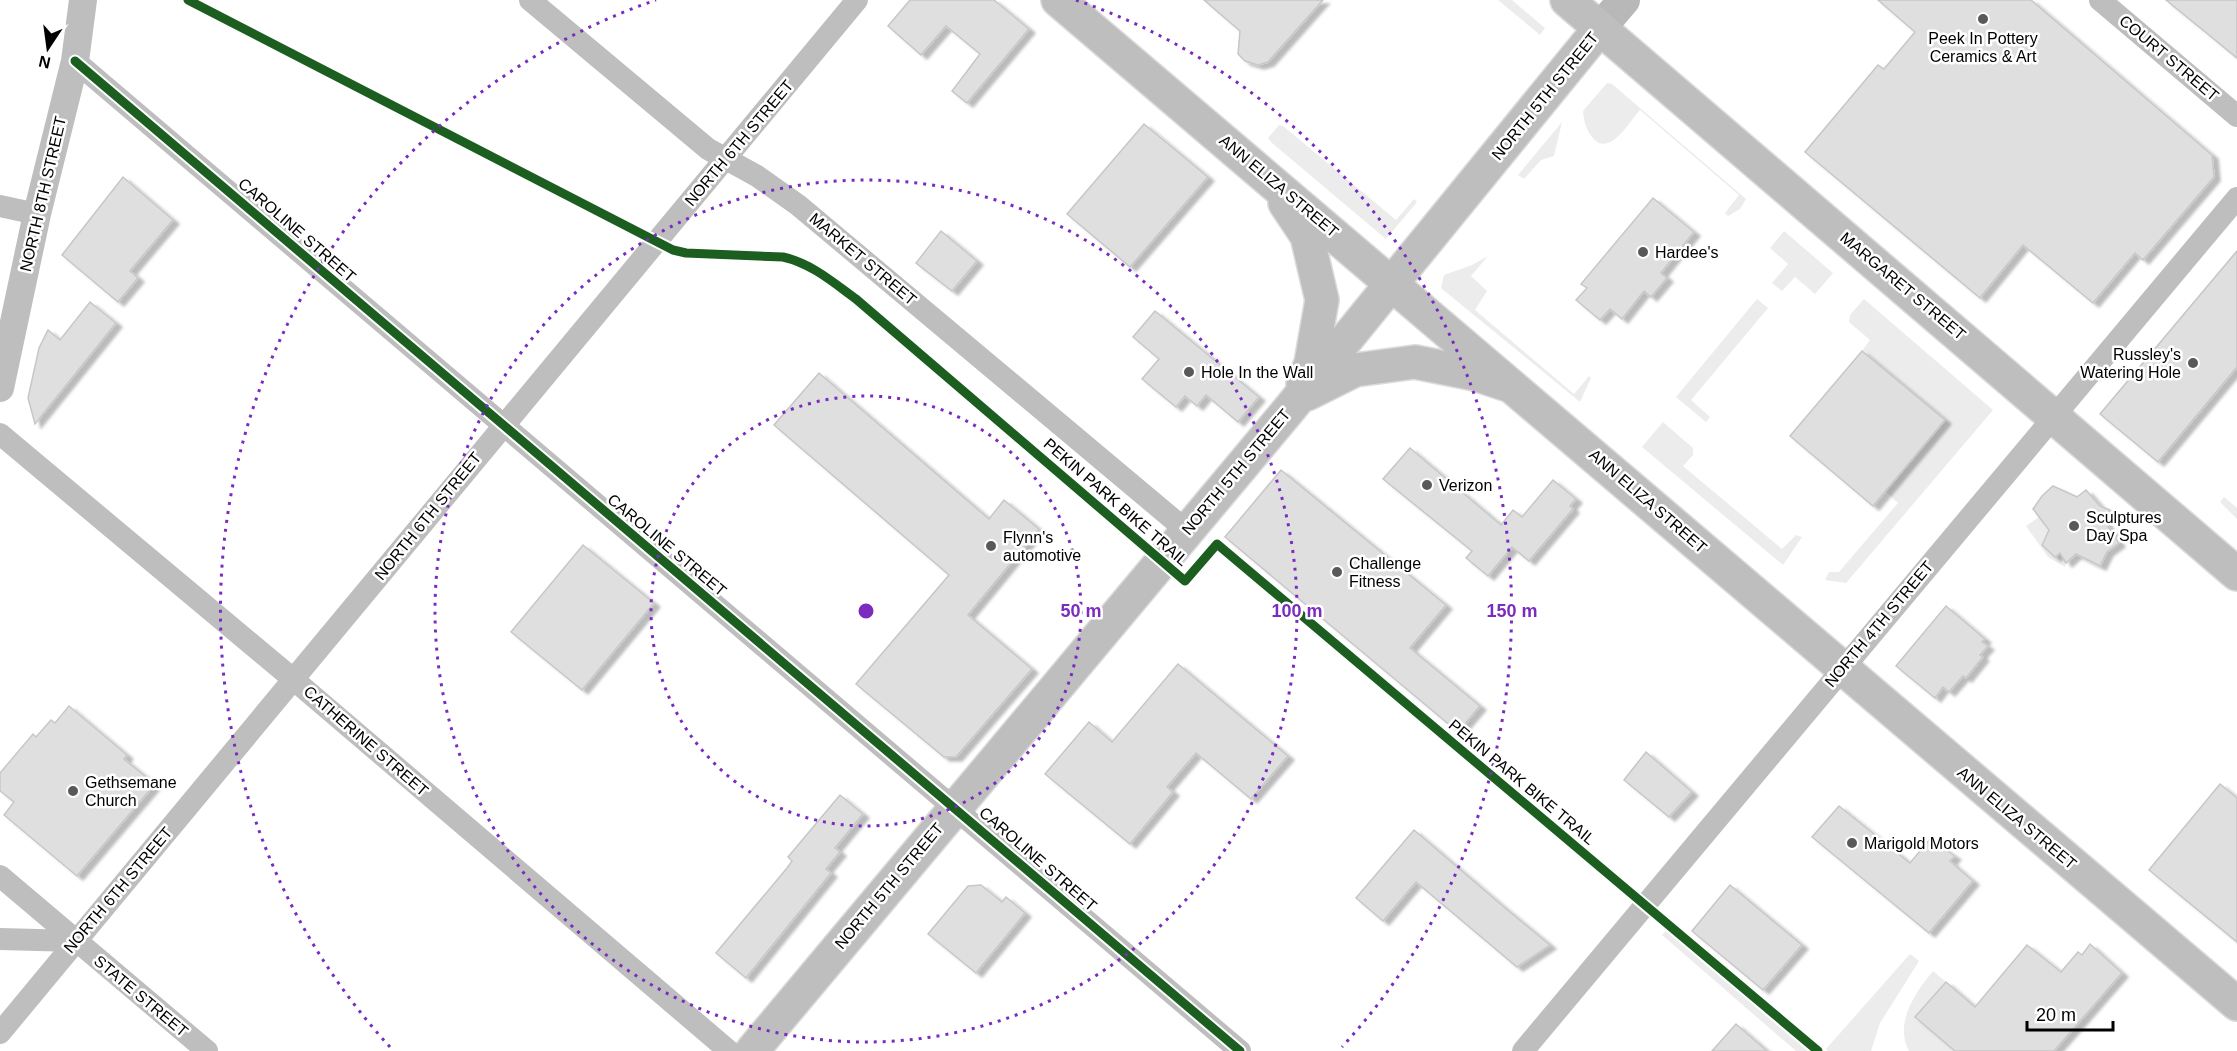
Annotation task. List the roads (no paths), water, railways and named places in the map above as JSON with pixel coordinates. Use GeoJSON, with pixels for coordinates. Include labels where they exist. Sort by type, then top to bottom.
{"type":"FeatureCollection","features":[{"type":"Feature","properties":{"kind":"main road","name":"ANN ELIZA STREET"},"geometry":{"type":"LineString","coordinates":[[1058,0],[1394,283],[1841,669],[2237,1004]]}},
{"type":"Feature","properties":{"kind":"main road","name":"MARGARET STREET"},"geometry":{"type":"LineString","coordinates":[[1567,0],[2237,574]]}},
{"type":"Feature","properties":{"kind":"main road","name":"NORTH 5TH STREET"},"geometry":{"type":"LineString","coordinates":[[752,1051],[1394,283],[1624,0]]}},
{"type":"Feature","properties":{"kind":"main road"},"geometry":{"type":"LineString","coordinates":[[1268,177],[1307,236],[1322,300],[1311,363],[1298,398]]}},
{"type":"Feature","properties":{"kind":"main road"},"geometry":{"type":"LineString","coordinates":[[1298,398],[1355,370],[1415,362],[1475,374],[1516,388]]}},
{"type":"Feature","properties":{"kind":"street","name":"NORTH 8TH STREET"},"geometry":{"type":"LineString","coordinates":[[0,388],[38,214],[75,61],[83,0]]}},
{"type":"Feature","properties":{"kind":"street"},"geometry":{"type":"LineString","coordinates":[[75,61],[100,0]]}},
{"type":"Feature","properties":{"kind":"street","name":"MARKET STREET"},"geometry":{"type":"LineString","coordinates":[[530,0],[708,149],[757,176],[798,205],[1186,531]]}},
{"type":"Feature","properties":{"kind":"street","name":"NORTH 6TH STREET"},"geometry":{"type":"LineString","coordinates":[[0,1033],[502,425],[857,0]]}},
{"type":"Feature","properties":{"kind":"street","name":"COURT STREET"},"geometry":{"type":"LineString","coordinates":[[2100,0],[2237,116]]}},
{"type":"Feature","properties":{"kind":"street","name":"CAROLINE STREET"},"geometry":{"type":"LineString","coordinates":[[75,61],[1240,1051]]}},
{"type":"Feature","properties":{"kind":"street","name":"NORTH 4TH STREET"},"geometry":{"type":"LineString","coordinates":[[1523,1051],[2237,198]]}},
{"type":"Feature","properties":{"kind":"street"},"geometry":{"type":"LineString","coordinates":[[0,206],[38,214]]}},
{"type":"Feature","properties":{"kind":"street","name":"CATHERINE STREET"},"geometry":{"type":"LineString","coordinates":[[0,434],[294,679],[729,1051]]}},
{"type":"Feature","properties":{"kind":"street","name":"STATE STREET"},"geometry":{"type":"LineString","coordinates":[[0,876],[207,1051]]}},
{"type":"Feature","properties":{"kind":"street"},"geometry":{"type":"LineString","coordinates":[[0,939],[75,941]]}},
{"type":"Feature","properties":{"kind":"place","name":"Peek In Pottery Ceramics & Art"},"geometry":{"type":"Point","coordinates":[1983,19]}},
{"type":"Feature","properties":{"kind":"place","name":"Hardee's"},"geometry":{"type":"Point","coordinates":[1643,252]}},
{"type":"Feature","properties":{"kind":"place","name":"Russley's Watering Hole"},"geometry":{"type":"Point","coordinates":[2193,363]}},
{"type":"Feature","properties":{"kind":"place","name":"Hole In the Wall"},"geometry":{"type":"Point","coordinates":[1189,372]}},
{"type":"Feature","properties":{"kind":"place","name":"Verizon"},"geometry":{"type":"Point","coordinates":[1427,485]}},
{"type":"Feature","properties":{"kind":"place","name":"Sculptures Day Spa"},"geometry":{"type":"Point","coordinates":[2074,526]}},
{"type":"Feature","properties":{"kind":"place","name":"Flynn's automotive"},"geometry":{"type":"Point","coordinates":[991,546]}},
{"type":"Feature","properties":{"kind":"place","name":"Challenge Fitness"},"geometry":{"type":"Point","coordinates":[1337,572]}},
{"type":"Feature","properties":{"kind":"place","name":"Gethsemane Church"},"geometry":{"type":"Point","coordinates":[73,791]}},
{"type":"Feature","properties":{"kind":"place","name":"Marigold Motors"},"geometry":{"type":"Point","coordinates":[1852,843]}}]}
